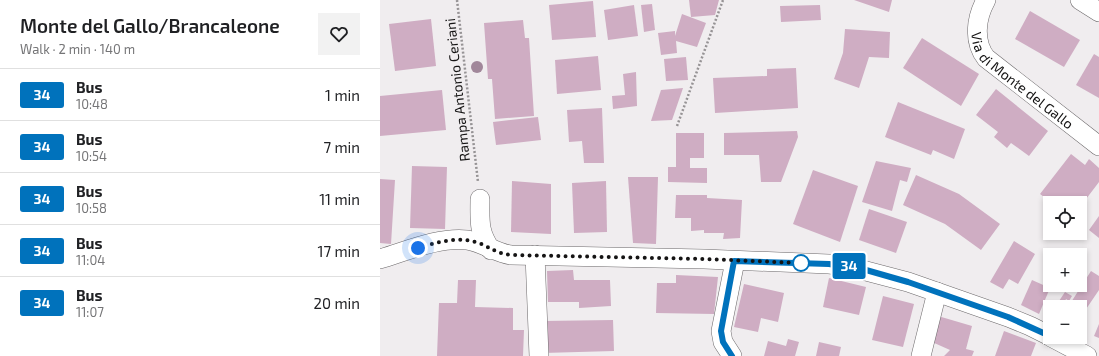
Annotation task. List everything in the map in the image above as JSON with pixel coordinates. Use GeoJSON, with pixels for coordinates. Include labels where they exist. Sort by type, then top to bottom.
{"type":"FeatureCollection","features":[{"type":"Feature","properties":{"kind":"street","name":"Via di Monte del Gallo"},"geometry":{"type":"LineString","coordinates":[[986,0],[979,15],[977,36],[982,53],[986,58],[1099,146]]}},
{"type":"Feature","properties":{"kind":"street"},"geometry":{"type":"LineString","coordinates":[[1080,0],[1099,12]]}},
{"type":"Feature","properties":{"kind":"street"},"geometry":{"type":"LineString","coordinates":[[480,199],[480,230],[491,250]]}},
{"type":"Feature","properties":{"kind":"street"},"geometry":{"type":"LineString","coordinates":[[380,259],[449,240],[474,242],[491,250],[505,254],[829,264],[847,266],[908,282],[1008,317],[1043,333]]}},
{"type":"Feature","properties":{"kind":"street"},"geometry":{"type":"LineString","coordinates":[[536,256],[539,356]]}},
{"type":"Feature","properties":{"kind":"street"},"geometry":{"type":"LineString","coordinates":[[732,356],[723,342],[721,331],[734,261]]}},
{"type":"Feature","properties":{"kind":"street"},"geometry":{"type":"LineString","coordinates":[[920,356],[937,292]]}},
{"type":"Feature","properties":{"kind":"street"},"geometry":{"type":"LineString","coordinates":[[1064,344],[1087,356]]}},
{"type":"Feature","properties":{"kind":"path","name":"Rampa Antonio Ceriani"},"geometry":{"type":"LineString","coordinates":[[457,0],[478,178]]}},
{"type":"Feature","properties":{"kind":"path"},"geometry":{"type":"LineString","coordinates":[[677,126],[723,0]]}},
{"type":"Feature","properties":{"kind":"building"},"geometry":{"type":"Polygon","coordinates":[[[689,0],[719,0],[715,15],[691,17],[689,0]]]}},
{"type":"Feature","properties":{"kind":"building"},"geometry":{"type":"Polygon","coordinates":[[[854,0],[892,0],[889,12],[854,0]]]}},
{"type":"Feature","properties":{"kind":"building"},"geometry":{"type":"Polygon","coordinates":[[[593,1],[596,37],[552,40],[549,5],[593,1]]]}},
{"type":"Feature","properties":{"kind":"building"},"geometry":{"type":"Polygon","coordinates":[[[652,4],[655,30],[644,32],[641,5],[652,4]]]}},
{"type":"Feature","properties":{"kind":"building"},"geometry":{"type":"Polygon","coordinates":[[[634,5],[638,36],[608,40],[604,10],[634,5]]]}},
{"type":"Feature","properties":{"kind":"building"},"geometry":{"type":"Polygon","coordinates":[[[820,5],[821,20],[781,22],[780,6],[820,5]]]}},
{"type":"Feature","properties":{"kind":"building"},"geometry":{"type":"Polygon","coordinates":[[[1030,11],[1080,40],[1064,67],[1015,39],[1030,11]]]}},
{"type":"Feature","properties":{"kind":"building"},"geometry":{"type":"Polygon","coordinates":[[[682,14],[706,23],[697,47],[676,41],[677,53],[661,55],[658,33],[675,31],[675,36],[682,14]]]}},
{"type":"Feature","properties":{"kind":"building"},"geometry":{"type":"Polygon","coordinates":[[[431,19],[436,66],[395,71],[389,24],[431,19]]]}},
{"type":"Feature","properties":{"kind":"building"},"geometry":{"type":"Polygon","coordinates":[[[523,20],[525,38],[529,38],[534,116],[495,119],[492,79],[488,79],[484,23],[523,20]]]}},
{"type":"Feature","properties":{"kind":"building"},"geometry":{"type":"Polygon","coordinates":[[[845,29],[890,32],[889,58],[869,57],[859,88],[834,79],[843,53],[845,29]]]}},
{"type":"Feature","properties":{"kind":"building"},"geometry":{"type":"Polygon","coordinates":[[[922,38],[979,74],[961,106],[903,68],[922,38]]]}},
{"type":"Feature","properties":{"kind":"building"},"geometry":{"type":"Polygon","coordinates":[[[1094,54],[1099,57],[1099,98],[1076,85],[1094,54]]]}},
{"type":"Feature","properties":{"kind":"building"},"geometry":{"type":"Polygon","coordinates":[[[598,56],[601,90],[557,94],[555,60],[598,56]]]}},
{"type":"Feature","properties":{"kind":"building"},"geometry":{"type":"Polygon","coordinates":[[[686,57],[688,80],[666,81],[664,59],[686,57]]]}},
{"type":"Feature","properties":{"kind":"building"},"geometry":{"type":"Polygon","coordinates":[[[796,68],[798,108],[715,113],[713,78],[767,76],[767,69],[796,68]]]}},
{"type":"Feature","properties":{"kind":"building"},"geometry":{"type":"Polygon","coordinates":[[[636,72],[637,106],[613,109],[612,96],[625,95],[623,74],[636,72]]]}},
{"type":"Feature","properties":{"kind":"building"},"geometry":{"type":"Polygon","coordinates":[[[683,88],[672,120],[651,121],[661,90],[683,88]]]}},
{"type":"Feature","properties":{"kind":"building"},"geometry":{"type":"Polygon","coordinates":[[[996,89],[1048,131],[1029,156],[1011,143],[1007,148],[994,137],[998,132],[976,115],[996,89]]]}},
{"type":"Feature","properties":{"kind":"building"},"geometry":{"type":"Polygon","coordinates":[[[442,90],[446,130],[380,136],[380,96],[442,90]]]}},
{"type":"Feature","properties":{"kind":"building"},"geometry":{"type":"Polygon","coordinates":[[[898,102],[965,129],[954,159],[933,150],[931,155],[885,137],[898,102]]]}},
{"type":"Feature","properties":{"kind":"building"},"geometry":{"type":"Polygon","coordinates":[[[602,108],[604,163],[584,163],[582,141],[569,142],[567,110],[602,108]]]}},
{"type":"Feature","properties":{"kind":"building"},"geometry":{"type":"Polygon","coordinates":[[[538,117],[541,140],[496,145],[493,122],[538,117]]]}},
{"type":"Feature","properties":{"kind":"building"},"geometry":{"type":"Polygon","coordinates":[[[797,131],[798,137],[781,182],[761,182],[759,155],[724,155],[724,133],[797,131]]]}},
{"type":"Feature","properties":{"kind":"building"},"geometry":{"type":"Polygon","coordinates":[[[676,133],[704,133],[704,158],[690,158],[690,168],[707,168],[707,183],[668,182],[668,167],[676,167],[676,133]]]}},
{"type":"Feature","properties":{"kind":"building"},"geometry":{"type":"Polygon","coordinates":[[[1071,154],[1085,165],[1089,159],[1099,168],[1099,182],[1087,198],[1087,196],[1043,196],[1040,194],[1071,154]]]}},
{"type":"Feature","properties":{"kind":"building"},"geometry":{"type":"Polygon","coordinates":[[[876,161],[911,168],[907,182],[900,180],[892,211],[862,202],[876,161]]]}},
{"type":"Feature","properties":{"kind":"building"},"geometry":{"type":"Polygon","coordinates":[[[412,166],[447,167],[445,229],[410,228],[412,166]]]}},
{"type":"Feature","properties":{"kind":"building"},"geometry":{"type":"Polygon","coordinates":[[[813,170],[858,186],[840,242],[793,224],[813,170]]]}},
{"type":"Feature","properties":{"kind":"building"},"geometry":{"type":"Polygon","coordinates":[[[916,175],[959,194],[1000,224],[981,250],[945,224],[903,205],[916,175]]]}},
{"type":"Feature","properties":{"kind":"building"},"geometry":{"type":"Polygon","coordinates":[[[628,177],[658,177],[656,244],[633,243],[628,177]]]}},
{"type":"Feature","properties":{"kind":"building"},"geometry":{"type":"Polygon","coordinates":[[[380,179],[395,180],[391,244],[380,243],[380,179]]]}},
{"type":"Feature","properties":{"kind":"building"},"geometry":{"type":"Polygon","coordinates":[[[512,181],[551,184],[551,234],[511,232],[512,181]]]}},
{"type":"Feature","properties":{"kind":"building"},"geometry":{"type":"Polygon","coordinates":[[[606,181],[607,232],[574,233],[572,183],[606,181]]]}},
{"type":"Feature","properties":{"kind":"building"},"geometry":{"type":"Polygon","coordinates":[[[676,195],[707,195],[707,198],[742,200],[740,238],[723,239],[724,233],[704,233],[704,230],[691,231],[691,218],[675,218],[676,195]]]}},
{"type":"Feature","properties":{"kind":"building"},"geometry":{"type":"Polygon","coordinates":[[[869,209],[907,222],[896,253],[859,240],[869,209]]]}},
{"type":"Feature","properties":{"kind":"building"},"geometry":{"type":"Polygon","coordinates":[[[1099,216],[1099,238],[1089,230],[1099,216]]]}},
{"type":"Feature","properties":{"kind":"building"},"geometry":{"type":"Polygon","coordinates":[[[1014,241],[1035,254],[1018,284],[1009,279],[1003,289],[990,282],[1014,241]]]}},
{"type":"Feature","properties":{"kind":"building"},"geometry":{"type":"Polygon","coordinates":[[[573,270],[574,280],[610,280],[611,306],[579,308],[579,302],[548,302],[547,271],[573,270]]]}},
{"type":"Feature","properties":{"kind":"building"},"geometry":{"type":"Polygon","coordinates":[[[1091,271],[1099,276],[1099,290],[1087,308],[1087,300],[1072,300],[1078,292],[1087,292],[1087,277],[1091,271]]]}},
{"type":"Feature","properties":{"kind":"building"},"geometry":{"type":"Polygon","coordinates":[[[676,275],[718,277],[714,314],[656,313],[657,283],[676,283],[676,275]]]}},
{"type":"Feature","properties":{"kind":"building"},"geometry":{"type":"Polygon","coordinates":[[[829,278],[866,287],[859,315],[823,307],[829,278]]]}},
{"type":"Feature","properties":{"kind":"building"},"geometry":{"type":"Polygon","coordinates":[[[458,280],[476,280],[475,307],[513,308],[513,330],[524,330],[523,356],[437,356],[439,303],[457,303],[458,280]]]}},
{"type":"Feature","properties":{"kind":"building"},"geometry":{"type":"Polygon","coordinates":[[[1032,280],[1043,285],[1043,292],[1048,292],[1045,300],[1043,300],[1043,305],[1039,314],[1021,305],[1032,280]]]}},
{"type":"Feature","properties":{"kind":"building"},"geometry":{"type":"Polygon","coordinates":[[[744,284],[784,293],[778,322],[761,318],[758,332],[734,327],[744,284]]]}},
{"type":"Feature","properties":{"kind":"building"},"geometry":{"type":"Polygon","coordinates":[[[1065,292],[1072,296],[1070,300],[1060,300],[1065,292]]]}},
{"type":"Feature","properties":{"kind":"building"},"geometry":{"type":"Polygon","coordinates":[[[883,296],[914,304],[903,347],[872,340],[883,296]]]}},
{"type":"Feature","properties":{"kind":"building"},"geometry":{"type":"Polygon","coordinates":[[[938,316],[972,326],[966,349],[974,351],[972,356],[944,356],[950,350],[932,342],[938,316]]]}},
{"type":"Feature","properties":{"kind":"building"},"geometry":{"type":"Polygon","coordinates":[[[613,320],[614,351],[543,353],[543,321],[613,320]]]}},
{"type":"Feature","properties":{"kind":"building"},"geometry":{"type":"Polygon","coordinates":[[[1099,324],[1099,338],[1094,336],[1099,324]]]}},
{"type":"Feature","properties":{"kind":"building"},"geometry":{"type":"Polygon","coordinates":[[[1004,331],[1036,343],[1031,356],[995,356],[1004,331]]]}},
{"type":"Feature","properties":{"kind":"building"},"geometry":{"type":"Polygon","coordinates":[[[788,339],[799,342],[795,356],[764,356],[768,341],[786,346],[788,339]]]}},
{"type":"Feature","properties":{"kind":"building"},"geometry":{"type":"Polygon","coordinates":[[[819,342],[841,347],[839,356],[816,356],[819,342]]]}},
{"type":"Feature","properties":{"kind":"bus line","name":"34"},"geometry":{"type":"LineString","coordinates":[[732,356],[723,342],[721,331],[734,261],[829,264],[866,270],[908,282],[1008,317],[1043,332]]}},
{"type":"Feature","properties":{"kind":"route"},"geometry":{"type":"LineString","coordinates":[[418,248],[449,240],[467,240],[481,244],[499,253],[511,255],[704,259],[801,263]]}}]}
